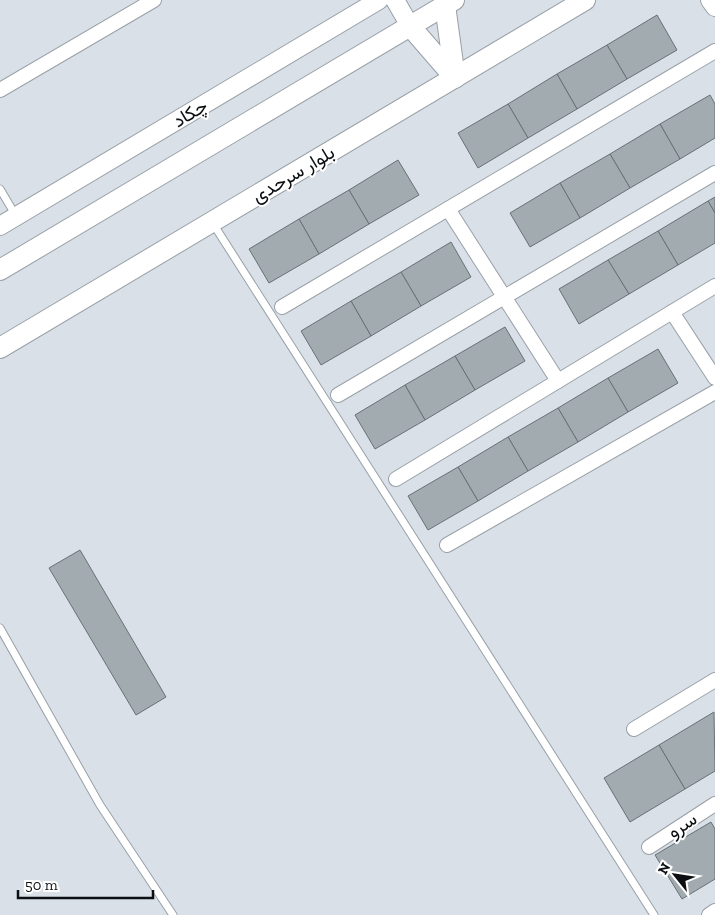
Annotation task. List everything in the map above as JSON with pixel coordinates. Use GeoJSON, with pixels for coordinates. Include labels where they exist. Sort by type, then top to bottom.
{"type":"FeatureCollection","features":[{"type":"Feature","properties":{"kind":"main road","name":"بلوار سرحدی"},"geometry":{"type":"LineString","coordinates":[[0,348],[585,0]]}},
{"type":"Feature","properties":{"kind":"main road"},"geometry":{"type":"LineString","coordinates":[[0,270],[410,26],[447,2],[455,78]]}},
{"type":"Feature","properties":{"kind":"main road"},"geometry":{"type":"LineString","coordinates":[[410,26],[455,78]]}},
{"type":"Feature","properties":{"kind":"street"},"geometry":{"type":"LineString","coordinates":[[0,90],[154,0]]}},
{"type":"Feature","properties":{"kind":"street","name":"چکاد"},"geometry":{"type":"LineString","coordinates":[[0,226],[379,0]]}},
{"type":"Feature","properties":{"kind":"street"},"geometry":{"type":"LineString","coordinates":[[395,0],[410,26]]}},
{"type":"Feature","properties":{"kind":"street"},"geometry":{"type":"LineString","coordinates":[[710,0],[715,7]]}},
{"type":"Feature","properties":{"kind":"street"},"geometry":{"type":"LineString","coordinates":[[282,307],[715,51]]}},
{"type":"Feature","properties":{"kind":"street"},"geometry":{"type":"LineString","coordinates":[[338,395],[505,298],[715,172]]}},
{"type":"Feature","properties":{"kind":"street"},"geometry":{"type":"LineString","coordinates":[[448,209],[558,382]]}},
{"type":"Feature","properties":{"kind":"street"},"geometry":{"type":"LineString","coordinates":[[396,479],[715,286]]}},
{"type":"Feature","properties":{"kind":"street"},"geometry":{"type":"LineString","coordinates":[[672,312],[715,378]]}},
{"type":"Feature","properties":{"kind":"street"},"geometry":{"type":"LineString","coordinates":[[447,545],[715,392]]}},
{"type":"Feature","properties":{"kind":"street"},"geometry":{"type":"LineString","coordinates":[[634,729],[715,680]]}},
{"type":"Feature","properties":{"kind":"street","name":"سرو"},"geometry":{"type":"LineString","coordinates":[[649,847],[715,804]]}},
{"type":"Feature","properties":{"kind":"street"},"geometry":{"type":"LineString","coordinates":[[709,915],[715,911]]}},
{"type":"Feature","properties":{"kind":"lane"},"geometry":{"type":"LineString","coordinates":[[0,189],[16,216]]}},
{"type":"Feature","properties":{"kind":"lane"},"geometry":{"type":"LineString","coordinates":[[212,222],[654,915]]}},
{"type":"Feature","properties":{"kind":"lane"},"geometry":{"type":"LineString","coordinates":[[0,628],[100,805],[173,915]]}},
{"type":"Feature","properties":{"kind":"building"},"geometry":{"type":"Polygon","coordinates":[[[657,15],[677,50],[627,79],[607,45],[657,15]]]}},
{"type":"Feature","properties":{"kind":"building"},"geometry":{"type":"Polygon","coordinates":[[[607,45],[627,79],[577,109],[557,74],[607,45]]]}},
{"type":"Feature","properties":{"kind":"building"},"geometry":{"type":"Polygon","coordinates":[[[557,74],[577,109],[528,138],[508,104],[557,74]]]}},
{"type":"Feature","properties":{"kind":"building"},"geometry":{"type":"Polygon","coordinates":[[[710,95],[715,104],[715,138],[680,159],[660,124],[710,95]]]}},
{"type":"Feature","properties":{"kind":"building"},"geometry":{"type":"Polygon","coordinates":[[[508,104],[528,138],[478,168],[458,133],[508,104]]]}},
{"type":"Feature","properties":{"kind":"building"},"geometry":{"type":"Polygon","coordinates":[[[660,124],[680,159],[630,188],[610,154],[660,124]]]}},
{"type":"Feature","properties":{"kind":"building"},"geometry":{"type":"Polygon","coordinates":[[[610,154],[630,188],[580,218],[560,183],[610,154]]]}},
{"type":"Feature","properties":{"kind":"building"},"geometry":{"type":"Polygon","coordinates":[[[398,160],[419,195],[369,224],[349,190],[398,160]]]}},
{"type":"Feature","properties":{"kind":"building"},"geometry":{"type":"Polygon","coordinates":[[[560,183],[580,218],[530,247],[510,213],[560,183]]]}},
{"type":"Feature","properties":{"kind":"building"},"geometry":{"type":"Polygon","coordinates":[[[349,190],[369,224],[319,254],[299,219],[349,190]]]}},
{"type":"Feature","properties":{"kind":"building"},"geometry":{"type":"Polygon","coordinates":[[[715,197],[715,213],[708,201],[715,197]]]}},
{"type":"Feature","properties":{"kind":"building"},"geometry":{"type":"Polygon","coordinates":[[[708,201],[715,213],[715,243],[678,265],[658,231],[708,201]]]}},
{"type":"Feature","properties":{"kind":"building"},"geometry":{"type":"Polygon","coordinates":[[[299,219],[319,254],[269,283],[249,249],[299,219]]]}},
{"type":"Feature","properties":{"kind":"building"},"geometry":{"type":"Polygon","coordinates":[[[658,231],[678,265],[629,294],[608,260],[658,231]]]}},
{"type":"Feature","properties":{"kind":"building"},"geometry":{"type":"Polygon","coordinates":[[[451,242],[471,277],[421,306],[401,272],[451,242]]]}},
{"type":"Feature","properties":{"kind":"building"},"geometry":{"type":"Polygon","coordinates":[[[608,260],[629,294],[579,324],[559,289],[608,260]]]}},
{"type":"Feature","properties":{"kind":"building"},"geometry":{"type":"Polygon","coordinates":[[[401,272],[421,306],[371,336],[351,301],[401,272]]]}},
{"type":"Feature","properties":{"kind":"building"},"geometry":{"type":"Polygon","coordinates":[[[351,301],[371,336],[321,365],[301,331],[351,301]]]}},
{"type":"Feature","properties":{"kind":"building"},"geometry":{"type":"Polygon","coordinates":[[[505,327],[525,361],[475,390],[455,356],[505,327]]]}},
{"type":"Feature","properties":{"kind":"building"},"geometry":{"type":"Polygon","coordinates":[[[658,349],[678,383],[628,412],[608,378],[658,349]]]}},
{"type":"Feature","properties":{"kind":"building"},"geometry":{"type":"Polygon","coordinates":[[[455,356],[475,390],[425,420],[405,385],[455,356]]]}},
{"type":"Feature","properties":{"kind":"building"},"geometry":{"type":"Polygon","coordinates":[[[608,378],[628,412],[578,442],[558,408],[608,378]]]}},
{"type":"Feature","properties":{"kind":"building"},"geometry":{"type":"Polygon","coordinates":[[[405,385],[425,420],[375,449],[355,415],[405,385]]]}},
{"type":"Feature","properties":{"kind":"building"},"geometry":{"type":"Polygon","coordinates":[[[558,408],[578,442],[528,471],[508,437],[558,408]]]}},
{"type":"Feature","properties":{"kind":"building"},"geometry":{"type":"Polygon","coordinates":[[[508,437],[528,471],[478,501],[458,467],[508,437]]]}},
{"type":"Feature","properties":{"kind":"building"},"geometry":{"type":"Polygon","coordinates":[[[458,467],[478,501],[428,530],[408,496],[458,467]]]}},
{"type":"Feature","properties":{"kind":"building"},"geometry":{"type":"Polygon","coordinates":[[[80,550],[166,697],[136,715],[49,568],[80,550]]]}},
{"type":"Feature","properties":{"kind":"building"},"geometry":{"type":"Polygon","coordinates":[[[714,712],[715,771],[685,789],[659,745],[714,712]]]}},
{"type":"Feature","properties":{"kind":"building"},"geometry":{"type":"Polygon","coordinates":[[[659,745],[685,789],[630,822],[604,778],[659,745]]]}},
{"type":"Feature","properties":{"kind":"building"},"geometry":{"type":"Polygon","coordinates":[[[711,822],[715,829],[715,879],[682,899],[655,855],[711,822]]]}}]}
